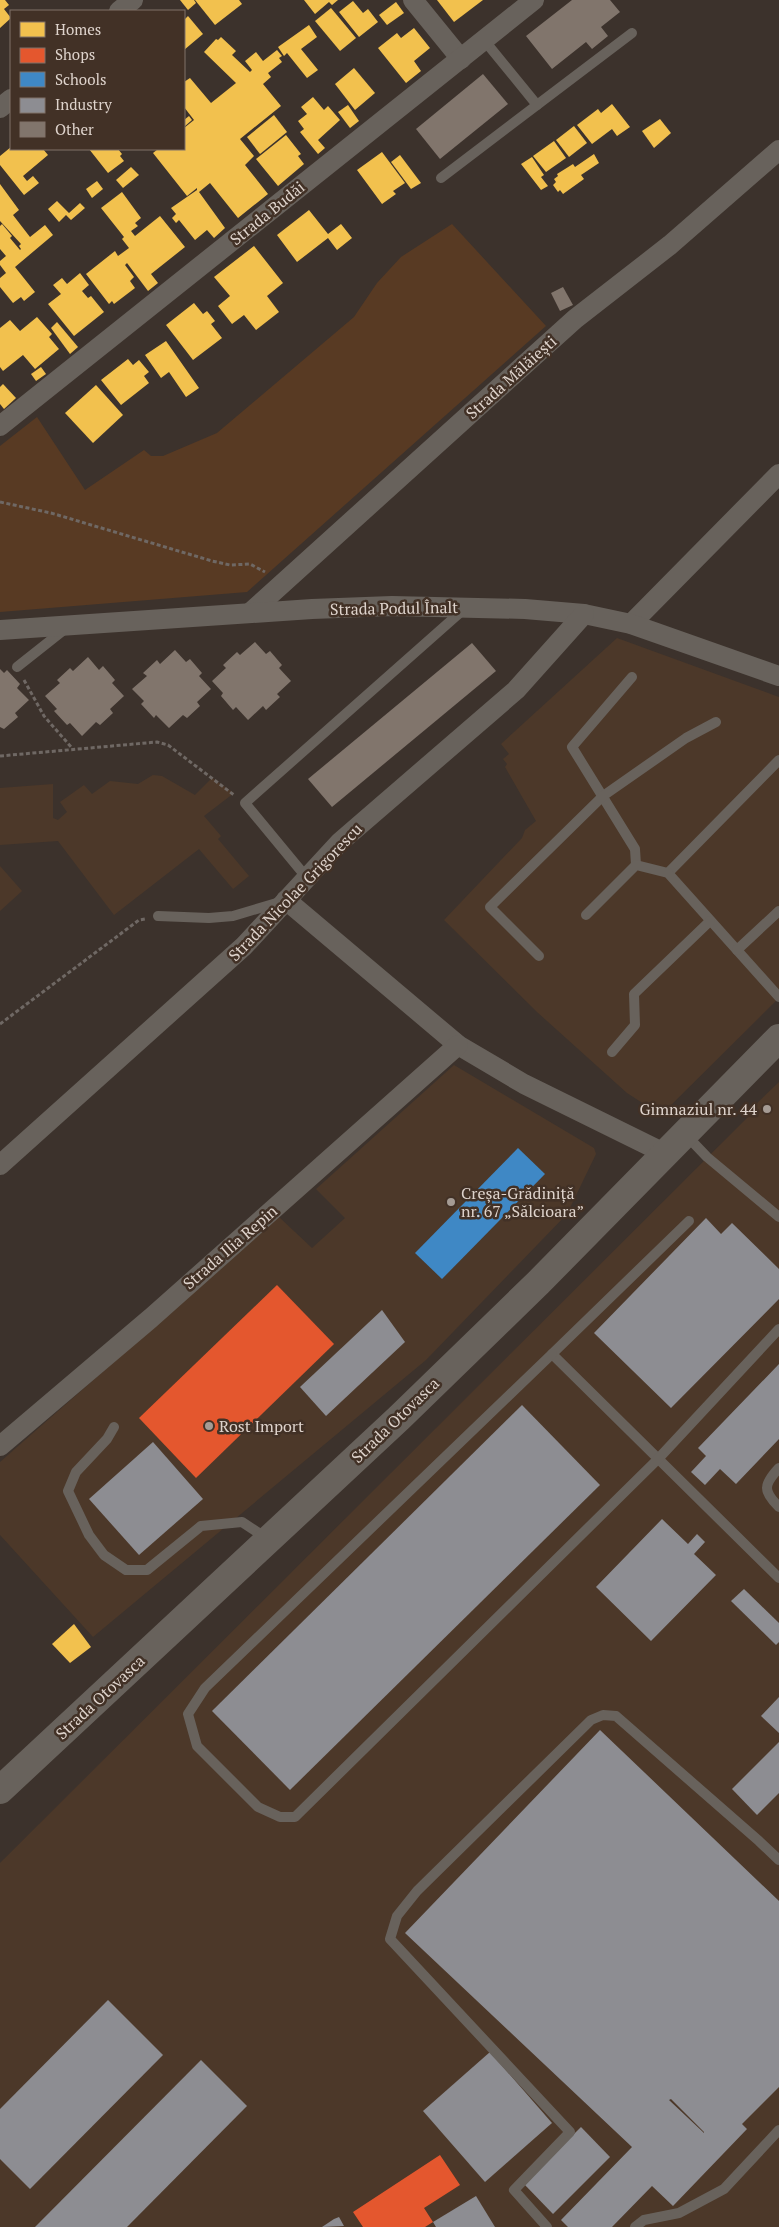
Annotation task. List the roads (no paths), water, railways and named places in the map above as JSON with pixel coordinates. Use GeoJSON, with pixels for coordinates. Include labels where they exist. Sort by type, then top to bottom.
{"type":"FeatureCollection","features":[{"type":"Feature","properties":{"kind":"street"},"geometry":{"type":"LineString","coordinates":[[120,10],[133,0]]}},
{"type":"Feature","properties":{"kind":"street"},"geometry":{"type":"LineString","coordinates":[[414,0],[461,59]]}},
{"type":"Feature","properties":{"kind":"street","name":"Strada Budăi"},"geometry":{"type":"LineString","coordinates":[[0,426],[534,0]]}},
{"type":"Feature","properties":{"kind":"street"},"geometry":{"type":"LineString","coordinates":[[0,108],[10,100]]}},
{"type":"Feature","properties":{"kind":"street","name":"Strada Mălăiești"},"geometry":{"type":"LineString","coordinates":[[251,612],[575,319],[670,245],[779,150]]}},
{"type":"Feature","properties":{"kind":"street"},"geometry":{"type":"LineString","coordinates":[[631,624],[779,474]]}},
{"type":"Feature","properties":{"kind":"street","name":"Strada Podul Înalt"},"geometry":{"type":"LineString","coordinates":[[0,630],[251,612],[392,606],[466,607],[584,614],[631,624],[779,676]]}},
{"type":"Feature","properties":{"kind":"street","name":"Strada Nicolae Grigorescu"},"geometry":{"type":"LineString","coordinates":[[0,1165],[244,946],[340,842],[516,690],[584,614]]}},
{"type":"Feature","properties":{"kind":"street"},"geometry":{"type":"LineString","coordinates":[[286,900],[458,1045],[524,1084],[664,1153]]}},
{"type":"Feature","properties":{"kind":"street","name":"Strada Otovasca"},"geometry":{"type":"LineString","coordinates":[[0,1790],[269,1540],[532,1289],[779,1038]]}},
{"type":"Feature","properties":{"kind":"street","name":"Strada Ilia Repin"},"geometry":{"type":"LineString","coordinates":[[0,1446],[150,1318],[458,1045]]}},
{"type":"Feature","properties":{"kind":"lane"},"geometry":{"type":"LineString","coordinates":[[441,178],[632,33]]}},
{"type":"Feature","properties":{"kind":"lane"},"geometry":{"type":"LineString","coordinates":[[484,40],[537,105]]}},
{"type":"Feature","properties":{"kind":"lane"},"geometry":{"type":"LineString","coordinates":[[307,878],[245,803],[466,607]]}},
{"type":"Feature","properties":{"kind":"lane"},"geometry":{"type":"LineString","coordinates":[[17,667],[70,625]]}},
{"type":"Feature","properties":{"kind":"lane"},"geometry":{"type":"LineString","coordinates":[[586,915],[636,865],[635,849],[572,747],[632,677]]}},
{"type":"Feature","properties":{"kind":"lane"},"geometry":{"type":"LineString","coordinates":[[539,956],[490,908],[603,796],[686,738],[716,722]]}},
{"type":"Feature","properties":{"kind":"lane"},"geometry":{"type":"LineString","coordinates":[[668,873],[779,760]]}},
{"type":"Feature","properties":{"kind":"lane"},"geometry":{"type":"LineString","coordinates":[[636,865],[668,873],[779,997]]}},
{"type":"Feature","properties":{"kind":"lane"},"geometry":{"type":"LineString","coordinates":[[158,916],[209,918],[233,916],[286,900]]}},
{"type":"Feature","properties":{"kind":"lane"},"geometry":{"type":"LineString","coordinates":[[736,950],[779,911]]}},
{"type":"Feature","properties":{"kind":"lane"},"geometry":{"type":"LineString","coordinates":[[612,1052],[635,1025],[634,994],[710,921]]}},
{"type":"Feature","properties":{"kind":"lane"},"geometry":{"type":"LineString","coordinates":[[684,1133],[707,1157],[779,1217]]}},
{"type":"Feature","properties":{"kind":"lane"},"geometry":{"type":"LineString","coordinates":[[690,1221],[205,1688],[188,1714],[197,1746],[258,1806],[280,1816],[295,1817],[658,1458],[779,1329]]}},
{"type":"Feature","properties":{"kind":"lane"},"geometry":{"type":"LineString","coordinates":[[552,1354],[779,1578]]}},
{"type":"Feature","properties":{"kind":"lane"},"geometry":{"type":"LineString","coordinates":[[114,1427],[107,1439],[76,1472],[68,1491],[89,1535],[104,1555],[126,1570],[147,1570],[201,1526],[242,1522],[269,1540]]}},
{"type":"Feature","properties":{"kind":"lane"},"geometry":{"type":"LineString","coordinates":[[779,1468],[766,1486],[768,1496],[779,1507]]}},
{"type":"Feature","properties":{"kind":"lane"},"geometry":{"type":"LineString","coordinates":[[547,2227],[514,2190],[570,2132],[390,1939],[397,1916],[417,1891],[490,1817],[591,1720],[603,1715],[616,1716],[779,1860]]}},
{"type":"Feature","properties":{"kind":"lane"},"geometry":{"type":"LineString","coordinates":[[635,2227],[644,2220],[679,2213],[724,2189],[779,2130]]}},
{"type":"Feature","properties":{"kind":"place","name":"Gimnaziul nr. 44"},"geometry":{"type":"Point","coordinates":[767,1109]}},
{"type":"Feature","properties":{"kind":"place","name":"Creșa-Grădiniță nr. 67 „Sălcioara”"},"geometry":{"type":"Point","coordinates":[451,1202]}},
{"type":"Feature","properties":{"kind":"place","name":"Rost Import"},"geometry":{"type":"Point","coordinates":[209,1426]}}]}
